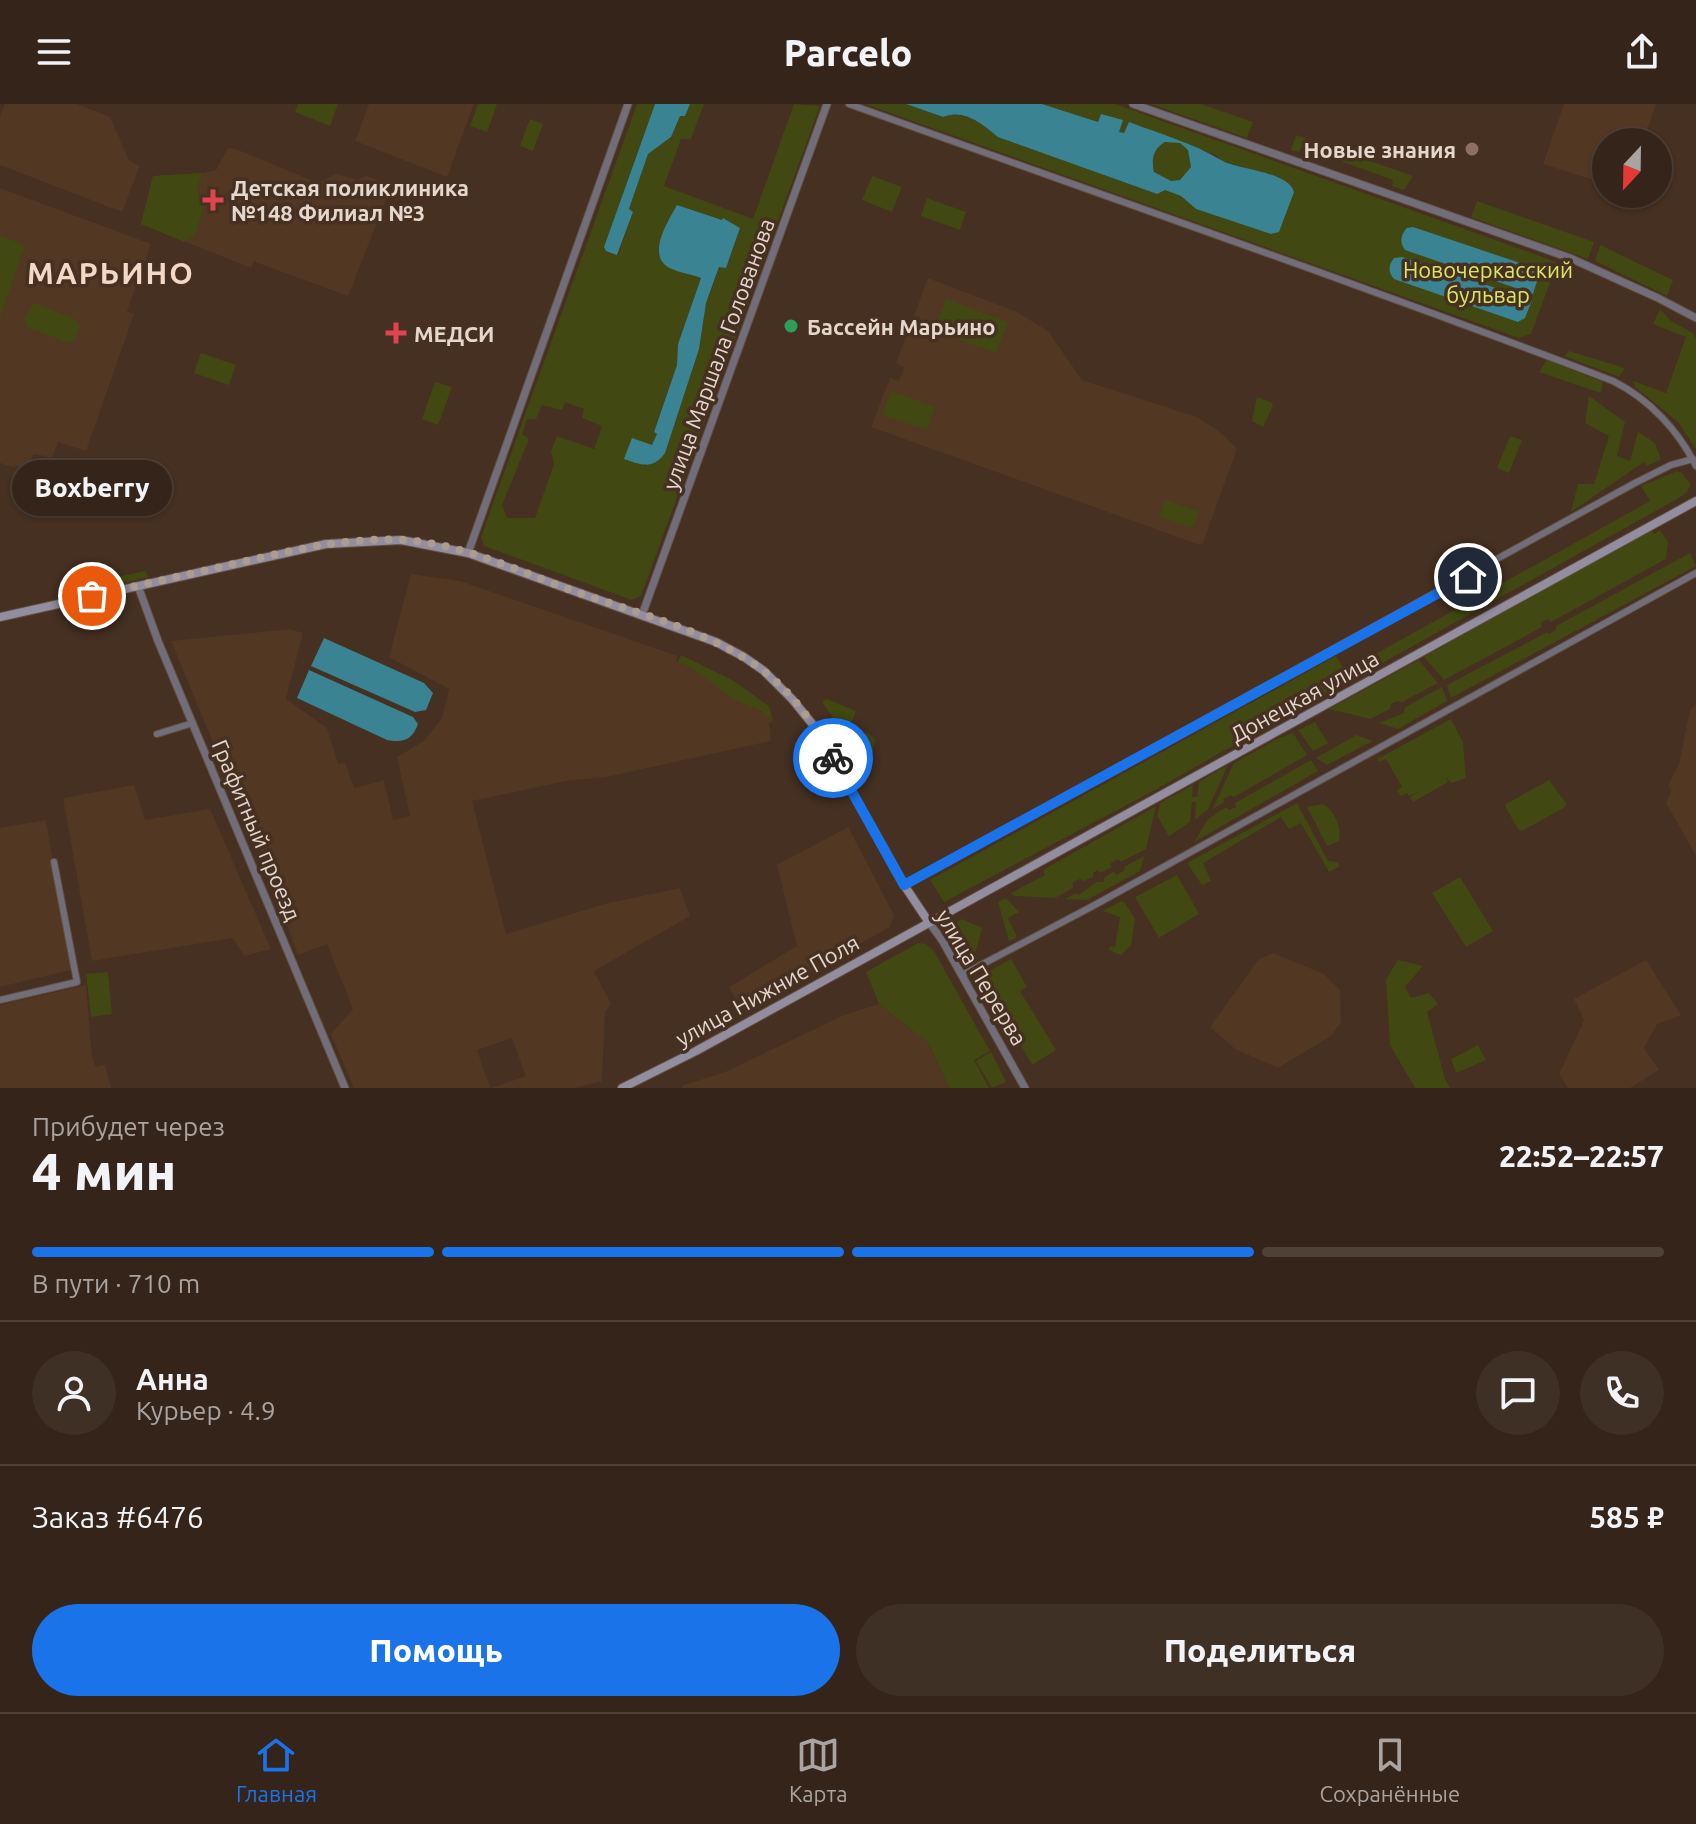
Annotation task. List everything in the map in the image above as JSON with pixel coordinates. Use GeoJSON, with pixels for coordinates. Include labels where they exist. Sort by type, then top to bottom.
{"type":"FeatureCollection","features":[{"type":"Feature","properties":{"kind":"main road","name":"Донецкая улица"},"geometry":{"type":"LineString","coordinates":[[928,921],[1151,802],[1696,501]]}},
{"type":"Feature","properties":{"kind":"main road","name":"улица Перерва"},"geometry":{"type":"LineString","coordinates":[[0,617],[286,552],[339,543],[401,540],[468,553],[716,642],[764,671],[792,699],[830,752],[904,885],[928,921]]}},
{"type":"Feature","properties":{"kind":"main road","name":"улица Нижние Поля"},"geometry":{"type":"LineString","coordinates":[[622,1088],[683,1058],[928,921]]}},
{"type":"Feature","properties":{"kind":"street"},"geometry":{"type":"LineString","coordinates":[[468,553],[628,104]]}},
{"type":"Feature","properties":{"kind":"street","name":"улица Маршала Голованова"},"geometry":{"type":"LineString","coordinates":[[642,615],[827,104]]}},
{"type":"Feature","properties":{"kind":"street"},"geometry":{"type":"LineString","coordinates":[[849,104],[1358,285],[1613,381],[1630,390],[1672,427],[1694,462]]}},
{"type":"Feature","properties":{"kind":"street"},"geometry":{"type":"LineString","coordinates":[[1133,104],[1570,258],[1696,318]]}},
{"type":"Feature","properties":{"kind":"street","name":"Донецкая улица"},"geometry":{"type":"LineString","coordinates":[[904,885],[1622,490],[1671,465],[1694,462]]}},
{"type":"Feature","properties":{"kind":"street"},"geometry":{"type":"LineString","coordinates":[[962,975],[1088,909],[1696,573]]}},
{"type":"Feature","properties":{"kind":"street","name":"Графитный проезд"},"geometry":{"type":"LineString","coordinates":[[138,586],[345,1088]]}},
{"type":"Feature","properties":{"kind":"street"},"geometry":{"type":"LineString","coordinates":[[157,734],[193,723]]}},
{"type":"Feature","properties":{"kind":"street"},"geometry":{"type":"LineString","coordinates":[[0,1000],[77,982],[54,862]]}},
{"type":"Feature","properties":{"kind":"street","name":"улица Перерва"},"geometry":{"type":"LineString","coordinates":[[928,921],[1025,1088]]}},
{"type":"Feature","properties":{"kind":"shaded area"},"geometry":{"type":"Polygon","coordinates":[[[5,104],[77,104],[110,117],[129,160],[140,166],[122,212],[0,165],[0,116],[5,104]]]}},
{"type":"Feature","properties":{"kind":"shaded area"},"geometry":{"type":"Polygon","coordinates":[[[369,104],[474,104],[447,177],[355,141],[369,104]]]}},
{"type":"Feature","properties":{"kind":"shaded area"},"geometry":{"type":"Polygon","coordinates":[[[1564,104],[1656,104],[1648,128],[1592,128],[1592,180],[1543,164],[1564,104]]]}},
{"type":"Feature","properties":{"kind":"shaded area"},"geometry":{"type":"Polygon","coordinates":[[[228,148],[318,183],[336,174],[357,180],[367,176],[392,185],[348,296],[255,262],[255,259],[251,268],[141,224],[153,176],[216,170],[228,148]]]}},
{"type":"Feature","properties":{"kind":"shaded area"},"geometry":{"type":"Polygon","coordinates":[[[0,188],[151,244],[127,311],[134,314],[86,451],[58,442],[52,458],[34,454],[28,465],[13,467],[0,463],[0,188]]]}},
{"type":"Feature","properties":{"kind":"shaded area"},"geometry":{"type":"Polygon","coordinates":[[[928,278],[1017,312],[1048,331],[1082,380],[1197,417],[1224,435],[1237,449],[1203,543],[1200,545],[871,427],[890,378],[899,381],[904,367],[896,363],[928,278]]]}},
{"type":"Feature","properties":{"kind":"shaded area"},"geometry":{"type":"Polygon","coordinates":[[[411,574],[460,581],[677,656],[676,661],[693,667],[732,698],[763,710],[773,722],[769,723],[771,741],[606,777],[566,781],[472,801],[506,934],[604,904],[680,888],[690,916],[594,971],[611,1004],[605,1012],[602,1081],[575,1088],[491,1088],[526,1076],[512,1038],[477,1050],[490,1088],[354,1088],[331,1034],[353,1009],[327,944],[298,955],[248,817],[235,796],[171,641],[290,629],[303,633],[286,699],[327,728],[338,764],[345,762],[354,788],[384,780],[393,820],[410,816],[397,757],[424,741],[442,718],[449,689],[389,657],[411,574]]]}},
{"type":"Feature","properties":{"kind":"shaded area"},"geometry":{"type":"Polygon","coordinates":[[[1696,704],[1696,856],[1666,803],[1671,791],[1668,786],[1679,764],[1690,710],[1696,704]]]}},
{"type":"Feature","properties":{"kind":"shaded area"},"geometry":{"type":"Polygon","coordinates":[[[134,785],[145,820],[210,809],[271,949],[245,956],[232,938],[92,961],[63,798],[134,785]]]}},
{"type":"Feature","properties":{"kind":"shaded area"},"geometry":{"type":"Polygon","coordinates":[[[46,820],[71,970],[0,987],[0,828],[46,820]]]}},
{"type":"Feature","properties":{"kind":"shaded area"},"geometry":{"type":"Polygon","coordinates":[[[848,827],[894,915],[890,927],[742,1010],[729,987],[797,946],[777,865],[848,827]]]}},
{"type":"Feature","properties":{"kind":"shaded area"},"geometry":{"type":"Polygon","coordinates":[[[1273,953],[1324,974],[1340,990],[1341,1022],[1331,1036],[1278,1068],[1235,1049],[1210,1027],[1258,960],[1273,953]]]}},
{"type":"Feature","properties":{"kind":"shaded area"},"geometry":{"type":"Polygon","coordinates":[[[1646,960],[1681,1015],[1657,1024],[1644,1048],[1659,1070],[1630,1088],[1568,1088],[1559,1074],[1584,1020],[1574,999],[1646,960]]]}},
{"type":"Feature","properties":{"kind":"shaded area"},"geometry":{"type":"Polygon","coordinates":[[[86,985],[92,1056],[95,1067],[105,1065],[111,1088],[0,1088],[0,1005],[86,985]]]}},
{"type":"Feature","properties":{"kind":"shaded area"},"geometry":{"type":"Polygon","coordinates":[[[879,1004],[929,1044],[949,1088],[681,1086],[725,1072],[844,1015],[879,1004]]]}},
{"type":"Feature","properties":{"kind":"green space"},"geometry":{"type":"Polygon","coordinates":[[[298,104],[338,104],[330,126],[295,112],[298,104]]]}},
{"type":"Feature","properties":{"kind":"green space"},"geometry":{"type":"Polygon","coordinates":[[[478,104],[497,104],[487,132],[470,126],[478,104]]]}},
{"type":"Feature","properties":{"kind":"green space"},"geometry":{"type":"Polygon","coordinates":[[[637,104],[655,104],[604,247],[618,255],[648,154],[671,137],[680,115],[685,116],[690,104],[704,104],[691,139],[681,139],[664,186],[753,219],[794,104],[820,106],[641,596],[632,600],[484,546],[481,537],[637,104]],[[677,205],[663,234],[665,265],[701,278],[678,344],[677,365],[654,431],[657,434],[652,446],[632,438],[645,467],[699,349],[706,303],[720,266],[726,268],[740,228],[677,205]],[[565,402],[562,410],[542,405],[536,419],[527,419],[522,434],[529,439],[502,505],[507,518],[535,518],[554,464],[551,451],[557,436],[594,449],[602,426],[582,418],[584,409],[565,402]]]}},
{"type":"Feature","properties":{"kind":"green space","name":"Новочеркасский бульвар"},"geometry":{"type":"Polygon","coordinates":[[[865,104],[906,104],[942,117],[965,116],[999,137],[1156,194],[1165,189],[1181,196],[1196,209],[1275,234],[1260,172],[1222,161],[1216,155],[1129,123],[1124,134],[1119,132],[1122,120],[1098,122],[1042,104],[1115,104],[1543,257],[1557,265],[1554,268],[1548,266],[1552,277],[1531,334],[1519,338],[865,104]]]}},
{"type":"Feature","properties":{"kind":"green space"},"geometry":{"type":"Polygon","coordinates":[[[1151,104],[1201,104],[1253,122],[1247,138],[1151,104]]]}},
{"type":"Feature","properties":{"kind":"green space"},"geometry":{"type":"Polygon","coordinates":[[[530,119],[543,124],[533,151],[520,146],[530,119]]]}},
{"type":"Feature","properties":{"kind":"green space"},"geometry":{"type":"Polygon","coordinates":[[[1296,135],[1413,176],[1404,190],[1392,186],[1393,180],[1302,147],[1299,152],[1291,150],[1296,135]]]}},
{"type":"Feature","properties":{"kind":"green space"},"geometry":{"type":"Polygon","coordinates":[[[1172,141],[1186,147],[1192,161],[1186,175],[1172,181],[1158,175],[1152,161],[1158,147],[1172,141]]]}},
{"type":"Feature","properties":{"kind":"green space"},"geometry":{"type":"Polygon","coordinates":[[[203,173],[197,187],[204,207],[195,235],[184,242],[141,224],[153,176],[203,173]]]}},
{"type":"Feature","properties":{"kind":"green space"},"geometry":{"type":"Polygon","coordinates":[[[872,176],[902,187],[892,212],[862,200],[872,176]]]}},
{"type":"Feature","properties":{"kind":"green space"},"geometry":{"type":"Polygon","coordinates":[[[927,198],[966,212],[960,230],[921,216],[927,198]]]}},
{"type":"Feature","properties":{"kind":"green space"},"geometry":{"type":"Polygon","coordinates":[[[1477,201],[1594,242],[1588,259],[1471,217],[1477,201]]]}},
{"type":"Feature","properties":{"kind":"green space"},"geometry":{"type":"Polygon","coordinates":[[[0,236],[25,245],[0,318],[0,236]]]}},
{"type":"Feature","properties":{"kind":"green space"},"geometry":{"type":"Polygon","coordinates":[[[1600,245],[1673,280],[1667,296],[1595,261],[1600,245]]]}},
{"type":"Feature","properties":{"kind":"green space"},"geometry":{"type":"Polygon","coordinates":[[[946,299],[1008,322],[996,353],[934,330],[946,299]]]}},
{"type":"Feature","properties":{"kind":"green space"},"geometry":{"type":"Polygon","coordinates":[[[32,304],[77,320],[80,327],[75,340],[68,343],[27,327],[24,319],[32,304]]]}},
{"type":"Feature","properties":{"kind":"green space"},"geometry":{"type":"Polygon","coordinates":[[[1660,309],[1671,321],[1693,333],[1696,338],[1696,449],[1678,422],[1635,387],[1633,381],[1666,393],[1686,337],[1653,324],[1660,309]]]}},
{"type":"Feature","properties":{"kind":"green space"},"geometry":{"type":"Polygon","coordinates":[[[1569,351],[1625,368],[1619,377],[1564,356],[1569,351]]]}},
{"type":"Feature","properties":{"kind":"green space"},"geometry":{"type":"Polygon","coordinates":[[[201,353],[236,365],[229,385],[194,373],[201,353]]]}},
{"type":"Feature","properties":{"kind":"green space"},"geometry":{"type":"Polygon","coordinates":[[[1547,360],[1603,382],[1601,393],[1539,372],[1547,360]]]}},
{"type":"Feature","properties":{"kind":"green space"},"geometry":{"type":"Polygon","coordinates":[[[435,382],[452,387],[438,425],[422,419],[435,382]]]}},
{"type":"Feature","properties":{"kind":"green space"},"geometry":{"type":"Polygon","coordinates":[[[891,391],[935,407],[927,430],[882,415],[891,391]]]}},
{"type":"Feature","properties":{"kind":"green space"},"geometry":{"type":"Polygon","coordinates":[[[1589,396],[1625,422],[1617,456],[1630,461],[1638,432],[1655,443],[1661,459],[1647,466],[1644,462],[1571,512],[1578,484],[1594,484],[1609,436],[1585,423],[1589,396]]]}},
{"type":"Feature","properties":{"kind":"green space"},"geometry":{"type":"Polygon","coordinates":[[[1257,397],[1271,402],[1273,406],[1263,427],[1252,421],[1257,397]]]}},
{"type":"Feature","properties":{"kind":"green space"},"geometry":{"type":"Polygon","coordinates":[[[1510,436],[1522,440],[1509,473],[1497,468],[1510,436]]]}},
{"type":"Feature","properties":{"kind":"green space"},"geometry":{"type":"Polygon","coordinates":[[[1677,471],[1690,484],[1687,492],[1679,498],[1305,706],[1301,701],[1258,726],[1255,733],[1157,789],[944,902],[930,880],[1336,656],[1345,671],[1650,501],[1641,486],[1677,471]]]}},
{"type":"Feature","properties":{"kind":"green space"},"geometry":{"type":"Polygon","coordinates":[[[1165,500],[1199,511],[1193,528],[1159,517],[1165,500]]]}},
{"type":"Feature","properties":{"kind":"green space"},"geometry":{"type":"Polygon","coordinates":[[[1651,530],[1654,534],[1660,530],[1668,542],[1666,559],[1551,622],[1548,619],[1541,623],[1542,627],[1444,680],[1424,657],[1651,530]]]}},
{"type":"Feature","properties":{"kind":"green space"},"geometry":{"type":"Polygon","coordinates":[[[1690,553],[1696,566],[1451,698],[1447,685],[1547,632],[1549,634],[1556,630],[1556,626],[1690,553]]]}},
{"type":"Feature","properties":{"kind":"green space"},"geometry":{"type":"Polygon","coordinates":[[[146,571],[148,577],[68,596],[66,590],[68,587],[146,571]]]}},
{"type":"Feature","properties":{"kind":"green space"},"geometry":{"type":"Polygon","coordinates":[[[681,655],[734,681],[769,706],[773,722],[763,712],[730,697],[699,673],[678,662],[681,655]]]}},
{"type":"Feature","properties":{"kind":"green space"},"geometry":{"type":"Polygon","coordinates":[[[1419,660],[1438,683],[1402,702],[1391,704],[1390,709],[1370,719],[1329,709],[1419,660]]]}},
{"type":"Feature","properties":{"kind":"green space"},"geometry":{"type":"Polygon","coordinates":[[[1442,687],[1447,701],[1398,729],[1379,723],[1404,713],[1405,707],[1442,687]]]}},
{"type":"Feature","properties":{"kind":"green space"},"geometry":{"type":"Polygon","coordinates":[[[826,699],[856,711],[846,736],[822,702],[826,699]]]}},
{"type":"Feature","properties":{"kind":"green space"},"geometry":{"type":"Polygon","coordinates":[[[1451,719],[1463,742],[1466,778],[1451,783],[1445,776],[1448,782],[1413,802],[1410,797],[1421,790],[1401,796],[1397,790],[1402,787],[1386,759],[1379,762],[1377,759],[1451,719]]]}},
{"type":"Feature","properties":{"kind":"green space"},"geometry":{"type":"Polygon","coordinates":[[[1315,722],[1328,743],[1313,751],[1298,730],[1315,722]]]}},
{"type":"Feature","properties":{"kind":"green space"},"geometry":{"type":"Polygon","coordinates":[[[866,732],[875,739],[868,778],[853,747],[864,740],[862,736],[866,732]]]}},
{"type":"Feature","properties":{"kind":"green space"},"geometry":{"type":"Polygon","coordinates":[[[1293,733],[1307,755],[1234,797],[1231,795],[1223,799],[1224,802],[1212,810],[1234,763],[1293,733]]]}},
{"type":"Feature","properties":{"kind":"green space"},"geometry":{"type":"Polygon","coordinates":[[[1356,735],[1373,741],[1327,765],[1316,758],[1356,735]]]}},
{"type":"Feature","properties":{"kind":"green space"},"geometry":{"type":"Polygon","coordinates":[[[1311,760],[1318,771],[1194,842],[1208,819],[1226,807],[1229,810],[1236,807],[1235,803],[1311,760]]]}},
{"type":"Feature","properties":{"kind":"green space"},"geometry":{"type":"Polygon","coordinates":[[[1228,765],[1208,809],[1195,820],[1196,802],[1192,802],[1190,822],[1169,836],[1157,816],[1160,803],[1193,785],[1192,797],[1197,797],[1199,782],[1228,765]]]}},
{"type":"Feature","properties":{"kind":"green space"},"geometry":{"type":"Polygon","coordinates":[[[1549,780],[1566,803],[1565,807],[1522,831],[1518,829],[1506,804],[1549,780]]]}},
{"type":"Feature","properties":{"kind":"green space"},"geometry":{"type":"Polygon","coordinates":[[[1297,803],[1328,861],[1337,862],[1340,866],[1329,872],[1301,823],[1289,829],[1281,817],[1203,863],[1211,881],[1202,885],[1187,863],[1297,803]]]}},
{"type":"Feature","properties":{"kind":"green space"},"geometry":{"type":"Polygon","coordinates":[[[1323,804],[1334,815],[1339,831],[1339,841],[1327,846],[1307,807],[1323,804]]]}},
{"type":"Feature","properties":{"kind":"green space"},"geometry":{"type":"Polygon","coordinates":[[[1156,806],[1146,849],[1121,862],[1118,859],[1110,864],[1112,867],[1093,873],[1093,877],[1073,882],[1073,888],[1055,898],[1014,896],[1011,893],[1045,875],[1043,870],[1156,806]]]}},
{"type":"Feature","properties":{"kind":"green space"},"geometry":{"type":"Polygon","coordinates":[[[1144,856],[1140,871],[1087,900],[1065,899],[1076,893],[1079,895],[1096,882],[1103,882],[1114,871],[1116,875],[1144,856]]]}},
{"type":"Feature","properties":{"kind":"green space"},"geometry":{"type":"Polygon","coordinates":[[[1177,875],[1199,914],[1159,938],[1135,897],[1177,875]]]}},
{"type":"Feature","properties":{"kind":"green space"},"geometry":{"type":"Polygon","coordinates":[[[1460,877],[1493,931],[1466,947],[1432,893],[1460,877]]]}},
{"type":"Feature","properties":{"kind":"green space"},"geometry":{"type":"Polygon","coordinates":[[[1006,898],[1019,912],[1008,918],[1017,937],[1009,941],[998,902],[1006,898]]]}},
{"type":"Feature","properties":{"kind":"green space"},"geometry":{"type":"Polygon","coordinates":[[[1121,901],[1135,919],[1131,945],[1121,955],[1109,950],[1110,946],[1115,947],[1120,917],[1103,911],[1121,901]]]}},
{"type":"Feature","properties":{"kind":"green space"},"geometry":{"type":"Polygon","coordinates":[[[962,919],[982,928],[974,959],[954,924],[962,919]]]}},
{"type":"Feature","properties":{"kind":"green space"},"geometry":{"type":"Polygon","coordinates":[[[918,943],[926,944],[934,951],[990,1051],[974,1060],[989,1088],[949,1088],[929,1044],[879,1004],[866,972],[918,943]]]}},
{"type":"Feature","properties":{"kind":"green space"},"geometry":{"type":"Polygon","coordinates":[[[1011,959],[1027,987],[1020,991],[1056,1050],[1032,1065],[982,975],[1011,959]]]}},
{"type":"Feature","properties":{"kind":"green space"},"geometry":{"type":"Polygon","coordinates":[[[1398,960],[1423,966],[1405,987],[1411,998],[1429,993],[1438,1004],[1427,1012],[1450,1088],[1415,1088],[1390,1045],[1386,979],[1398,960]]]}},
{"type":"Feature","properties":{"kind":"green space"},"geometry":{"type":"Polygon","coordinates":[[[108,972],[112,1014],[91,1017],[86,974],[108,972]]]}},
{"type":"Feature","properties":{"kind":"green space"},"geometry":{"type":"Polygon","coordinates":[[[1478,1045],[1486,1060],[1456,1073],[1451,1059],[1478,1045]]]}},
{"type":"Feature","properties":{"kind":"green space"},"geometry":{"type":"Polygon","coordinates":[[[991,1052],[1006,1082],[992,1088],[976,1061],[991,1052]]]}},
{"type":"Feature","properties":{"kind":"water"},"geometry":{"type":"Polygon","coordinates":[[[655,104],[690,104],[685,116],[680,116],[671,137],[648,154],[629,209],[633,212],[617,255],[604,247],[655,104]]]}},
{"type":"Feature","properties":{"kind":"water"},"geometry":{"type":"Polygon","coordinates":[[[906,104],[1042,104],[1098,122],[1101,114],[1123,120],[1119,132],[1124,133],[1129,122],[1229,163],[1273,175],[1290,185],[1294,192],[1279,232],[1271,234],[1196,209],[1181,196],[1165,190],[1157,194],[998,137],[965,116],[943,117],[906,104]],[[1165,142],[1154,155],[1154,172],[1171,181],[1180,180],[1191,167],[1188,150],[1180,143],[1165,142]]]}},
{"type":"Feature","properties":{"kind":"water"},"geometry":{"type":"Polygon","coordinates":[[[677,205],[723,218],[740,228],[726,268],[719,267],[706,303],[699,349],[665,453],[656,462],[641,464],[624,459],[632,438],[652,445],[657,434],[654,432],[677,365],[678,344],[701,278],[669,267],[661,259],[662,235],[677,205]]]}},
{"type":"Feature","properties":{"kind":"water"},"geometry":{"type":"Polygon","coordinates":[[[1413,227],[1535,268],[1539,275],[1533,294],[1405,250],[1402,235],[1407,228],[1413,227]]]}},
{"type":"Feature","properties":{"kind":"water"},"geometry":{"type":"Polygon","coordinates":[[[1402,257],[1532,300],[1525,318],[1518,322],[1394,279],[1390,271],[1391,263],[1394,258],[1402,257]]]}},
{"type":"Feature","properties":{"kind":"water"},"geometry":{"type":"Polygon","coordinates":[[[324,638],[424,683],[433,693],[426,710],[415,712],[311,666],[324,638]]]}},
{"type":"Feature","properties":{"kind":"water"},"geometry":{"type":"Polygon","coordinates":[[[309,670],[413,717],[418,724],[416,729],[407,739],[387,740],[297,698],[309,670]]]}},
{"type":"Feature","properties":{"kind":"way so far"},"geometry":{"type":"LineString","coordinates":[[92,596],[326,544],[401,540],[452,549],[716,642],[744,657],[764,671],[792,699],[818,731],[833,758]]}},
{"type":"Feature","properties":{"kind":"place","name":"Новые знания"},"geometry":{"type":"Point","coordinates":[1472,149]}},
{"type":"Feature","properties":{"kind":"place","name":"Детская поликлиника №148 Филиал №3"},"geometry":{"type":"Point","coordinates":[213,200]}},
{"type":"Feature","properties":{"kind":"place","name":"Бассейн Марьино"},"geometry":{"type":"Point","coordinates":[791,326]}},
{"type":"Feature","properties":{"kind":"place","name":"МЕДСИ"},"geometry":{"type":"Point","coordinates":[396,333]}},
{"type":"Feature","properties":{"kind":"place","name":"Boxberry"},"geometry":{"type":"Point","coordinates":[92,596]}},
{"type":"Feature","properties":{"kind":"district","name":"МАРЬИНО"},"geometry":{"type":"Point","coordinates":[111,273]}},
{"type":"Feature","properties":{"kind":"route"},"geometry":{"type":"LineString","coordinates":[[833,758],[904,885],[1468,577]]}}]}
